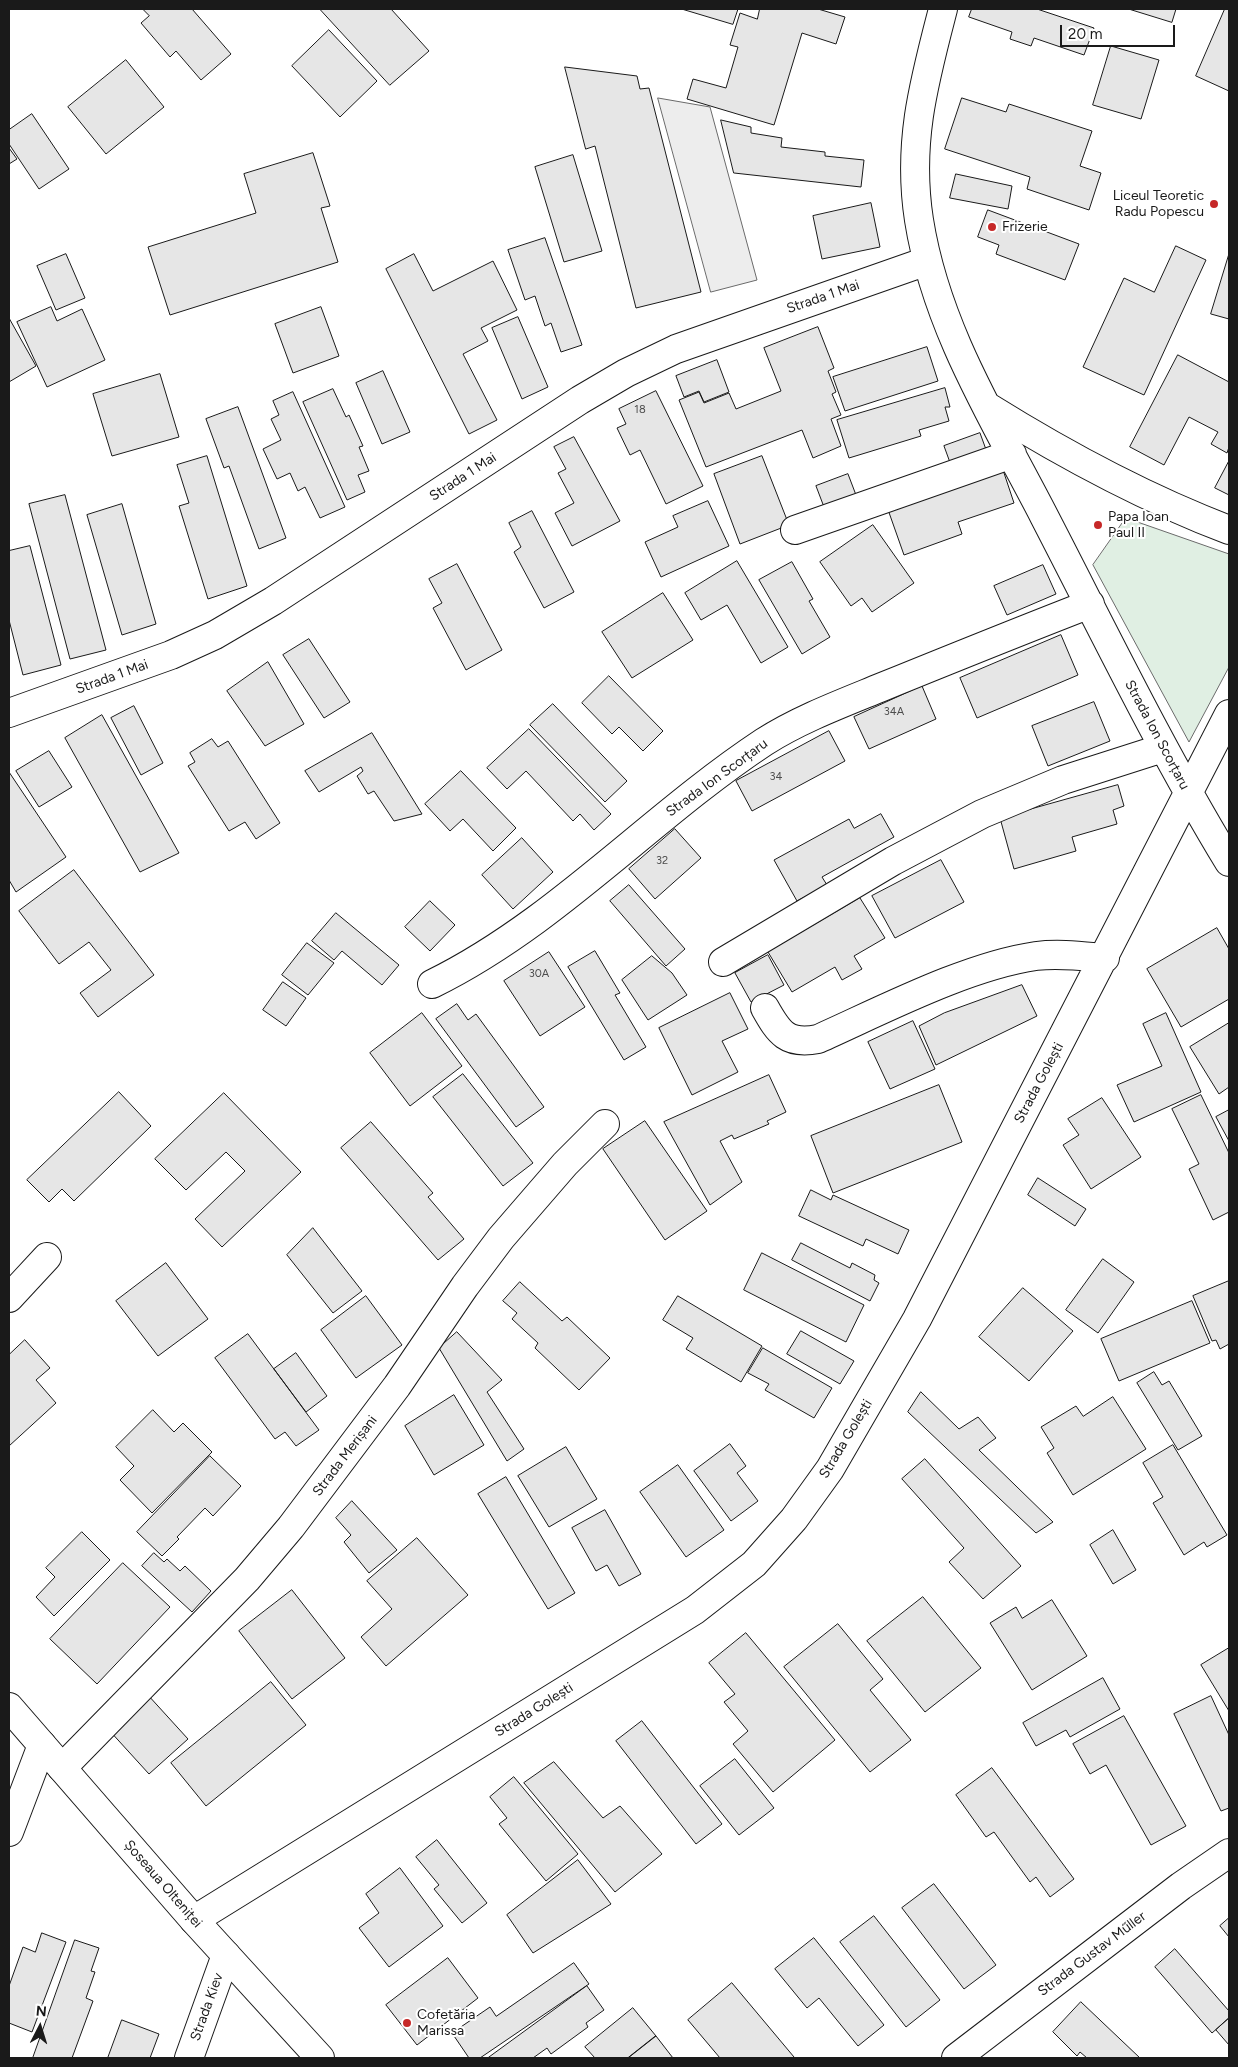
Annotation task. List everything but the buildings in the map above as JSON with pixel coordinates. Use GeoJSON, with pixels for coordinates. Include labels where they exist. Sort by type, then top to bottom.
{"type":"FeatureCollection","features":[{"type":"Feature","properties":{"kind":"street","name":"Strada Ion Scorțaru"},"geometry":{"type":"LineString","coordinates":[[943,9],[922,93],[915,133],[915,178],[919,220],[927,261],[943,311],[961,356],[1163,748],[1229,862]]}},
{"type":"Feature","properties":{"kind":"street","name":"Strada 1 Mai"},"geometry":{"type":"LineString","coordinates":[[9,713],[171,656],[215,635],[273,602],[580,400],[626,373],[676,349],[927,261]]}},
{"type":"Feature","properties":{"kind":"street"},"geometry":{"type":"LineString","coordinates":[[987,406],[1043,441],[1101,472],[1229,530]]}},
{"type":"Feature","properties":{"kind":"street"},"geometry":{"type":"LineString","coordinates":[[795,530],[1012,454]]}},
{"type":"Feature","properties":{"kind":"street","name":"Strada Ion Scorțaru"},"geometry":{"type":"LineString","coordinates":[[432,984],[470,965],[558,904],[704,784],[766,741],[829,709],[1090,604]]}},
{"type":"Feature","properties":{"kind":"street","name":"Strada Golești"},"geometry":{"type":"LineString","coordinates":[[194,1920],[695,1610],[754,1564],[794,1519],[830,1468],[917,1319],[1105,958],[1229,714]]}},
{"type":"Feature","properties":{"kind":"street"},"geometry":{"type":"LineString","coordinates":[[723,962],[893,861],[982,814],[1063,780],[1163,748]]}},
{"type":"Feature","properties":{"kind":"street"},"geometry":{"type":"LineString","coordinates":[[765,1008],[778,1030],[786,1037],[809,1040],[818,1039],[926,991],[1003,963],[1037,956],[1070,955],[1105,958]]}},
{"type":"Feature","properties":{"kind":"street","name":"Strada Merișani"},"geometry":{"type":"LineString","coordinates":[[62,1768],[247,1579],[285,1534],[398,1386],[465,1286],[501,1238],[565,1164],[605,1124]]}},
{"type":"Feature","properties":{"kind":"street"},"geometry":{"type":"LineString","coordinates":[[9,1298],[46,1257]]}},
{"type":"Feature","properties":{"kind":"street","name":"Șoseaua Olteniței"},"geometry":{"type":"LineString","coordinates":[[9,1707],[194,1920],[320,2058]]}},
{"type":"Feature","properties":{"kind":"street"},"geometry":{"type":"LineString","coordinates":[[9,1832],[42,1745]]}},
{"type":"Feature","properties":{"kind":"street","name":"Strada Gustav Műller"},"geometry":{"type":"LineString","coordinates":[[956,2058],[1181,1886],[1229,1853]]}},
{"type":"Feature","properties":{"kind":"street","name":"Strada Kiev"},"geometry":{"type":"LineString","coordinates":[[189,2058],[226,1955]]}},
{"type":"Feature","properties":{"kind":"green space"},"geometry":{"type":"Polygon","coordinates":[[[1126,518],[1229,554],[1229,667],[1189,742],[1093,565],[1126,518]]]}},
{"type":"Feature","properties":{"kind":"shaded area"},"geometry":{"type":"Polygon","coordinates":[[[658,98],[710,107],[757,280],[711,292],[658,98]]]}},
{"type":"Feature","properties":{"kind":"place","name":"Liceul Teoretic Radu Popescu"},"geometry":{"type":"Point","coordinates":[1214,204]}},
{"type":"Feature","properties":{"kind":"place","name":"Frizerie"},"geometry":{"type":"Point","coordinates":[992,227]}},
{"type":"Feature","properties":{"kind":"place","name":"Papa Ioan Paul II"},"geometry":{"type":"Point","coordinates":[1098,525]}},
{"type":"Feature","properties":{"kind":"place","name":"Cofetăria Marissa"},"geometry":{"type":"Point","coordinates":[407,2023]}}]}
